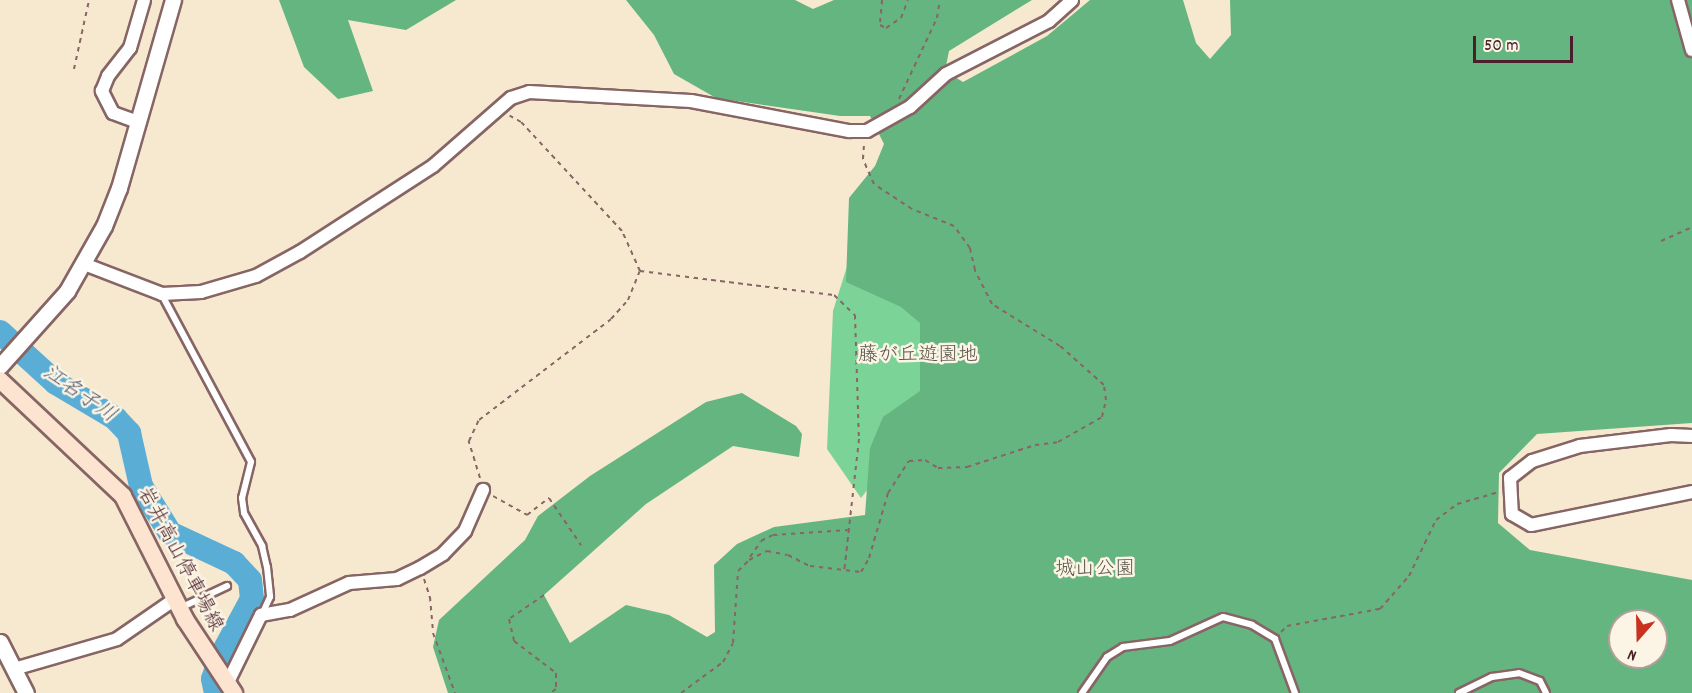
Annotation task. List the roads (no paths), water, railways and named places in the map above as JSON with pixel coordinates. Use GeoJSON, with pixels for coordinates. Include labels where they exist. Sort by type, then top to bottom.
{"type":"FeatureCollection","features":[{"type":"Feature","properties":{"kind":"main road","name":"岩井高山停車場線"},"geometry":{"type":"LineString","coordinates":[[0,380],[123,496],[177,604],[208,657],[229,685]]}},
{"type":"Feature","properties":{"kind":"street"},"geometry":{"type":"LineString","coordinates":[[135,121],[113,113],[103,100],[102,91],[108,76],[130,48],[144,0]]}},
{"type":"Feature","properties":{"kind":"street"},"geometry":{"type":"LineString","coordinates":[[0,366],[31,335],[84,264],[119,188],[135,121],[173,0]]}},
{"type":"Feature","properties":{"kind":"street"},"geometry":{"type":"LineString","coordinates":[[84,264],[162,294],[201,292],[273,267],[433,166],[500,110],[511,98],[543,90],[691,101],[849,131],[867,131],[910,107],[946,74],[1039,27],[1072,0]]}},
{"type":"Feature","properties":{"kind":"street"},"geometry":{"type":"LineString","coordinates":[[1678,0],[1692,50]]}},
{"type":"Feature","properties":{"kind":"street"},"geometry":{"type":"LineString","coordinates":[[1692,436],[1580,446],[1532,461],[1510,478],[1512,514],[1531,525],[1692,492]]}},
{"type":"Feature","properties":{"kind":"street"},"geometry":{"type":"LineString","coordinates":[[229,685],[261,615],[290,610],[349,583],[397,579],[420,568],[443,554],[465,531],[483,490]]}},
{"type":"Feature","properties":{"kind":"street"},"geometry":{"type":"LineString","coordinates":[[14,669],[117,639],[177,604]]}},
{"type":"Feature","properties":{"kind":"street"},"geometry":{"type":"LineString","coordinates":[[0,642],[26,693]]}},
{"type":"Feature","properties":{"kind":"lane"},"geometry":{"type":"LineString","coordinates":[[162,294],[251,462],[242,498],[244,513],[262,546],[267,567],[270,597],[261,615]]}},
{"type":"Feature","properties":{"kind":"lane"},"geometry":{"type":"LineString","coordinates":[[177,604],[227,586]]}},
{"type":"Feature","properties":{"kind":"lane"},"geometry":{"type":"LineString","coordinates":[[1082,693],[1107,657],[1123,647],[1170,641],[1223,618],[1252,626],[1275,639],[1295,693]]}},
{"type":"Feature","properties":{"kind":"lane"},"geometry":{"type":"LineString","coordinates":[[1460,693],[1492,677],[1519,673],[1540,681],[1546,693]]}},
{"type":"Feature","properties":{"kind":"waterway","name":"江名子川"},"geometry":{"type":"LineString","coordinates":[[0,332],[56,383],[115,418],[129,433],[141,486],[170,533],[234,563],[250,580],[252,599],[221,656],[213,679],[216,693]]}},
{"type":"Feature","properties":{"kind":"park label","name":"藤が丘遊園地"},"geometry":{"type":"Point","coordinates":[918,356]}},
{"type":"Feature","properties":{"kind":"park label","name":"城山公園"},"geometry":{"type":"Point","coordinates":[1095,570]}}]}
